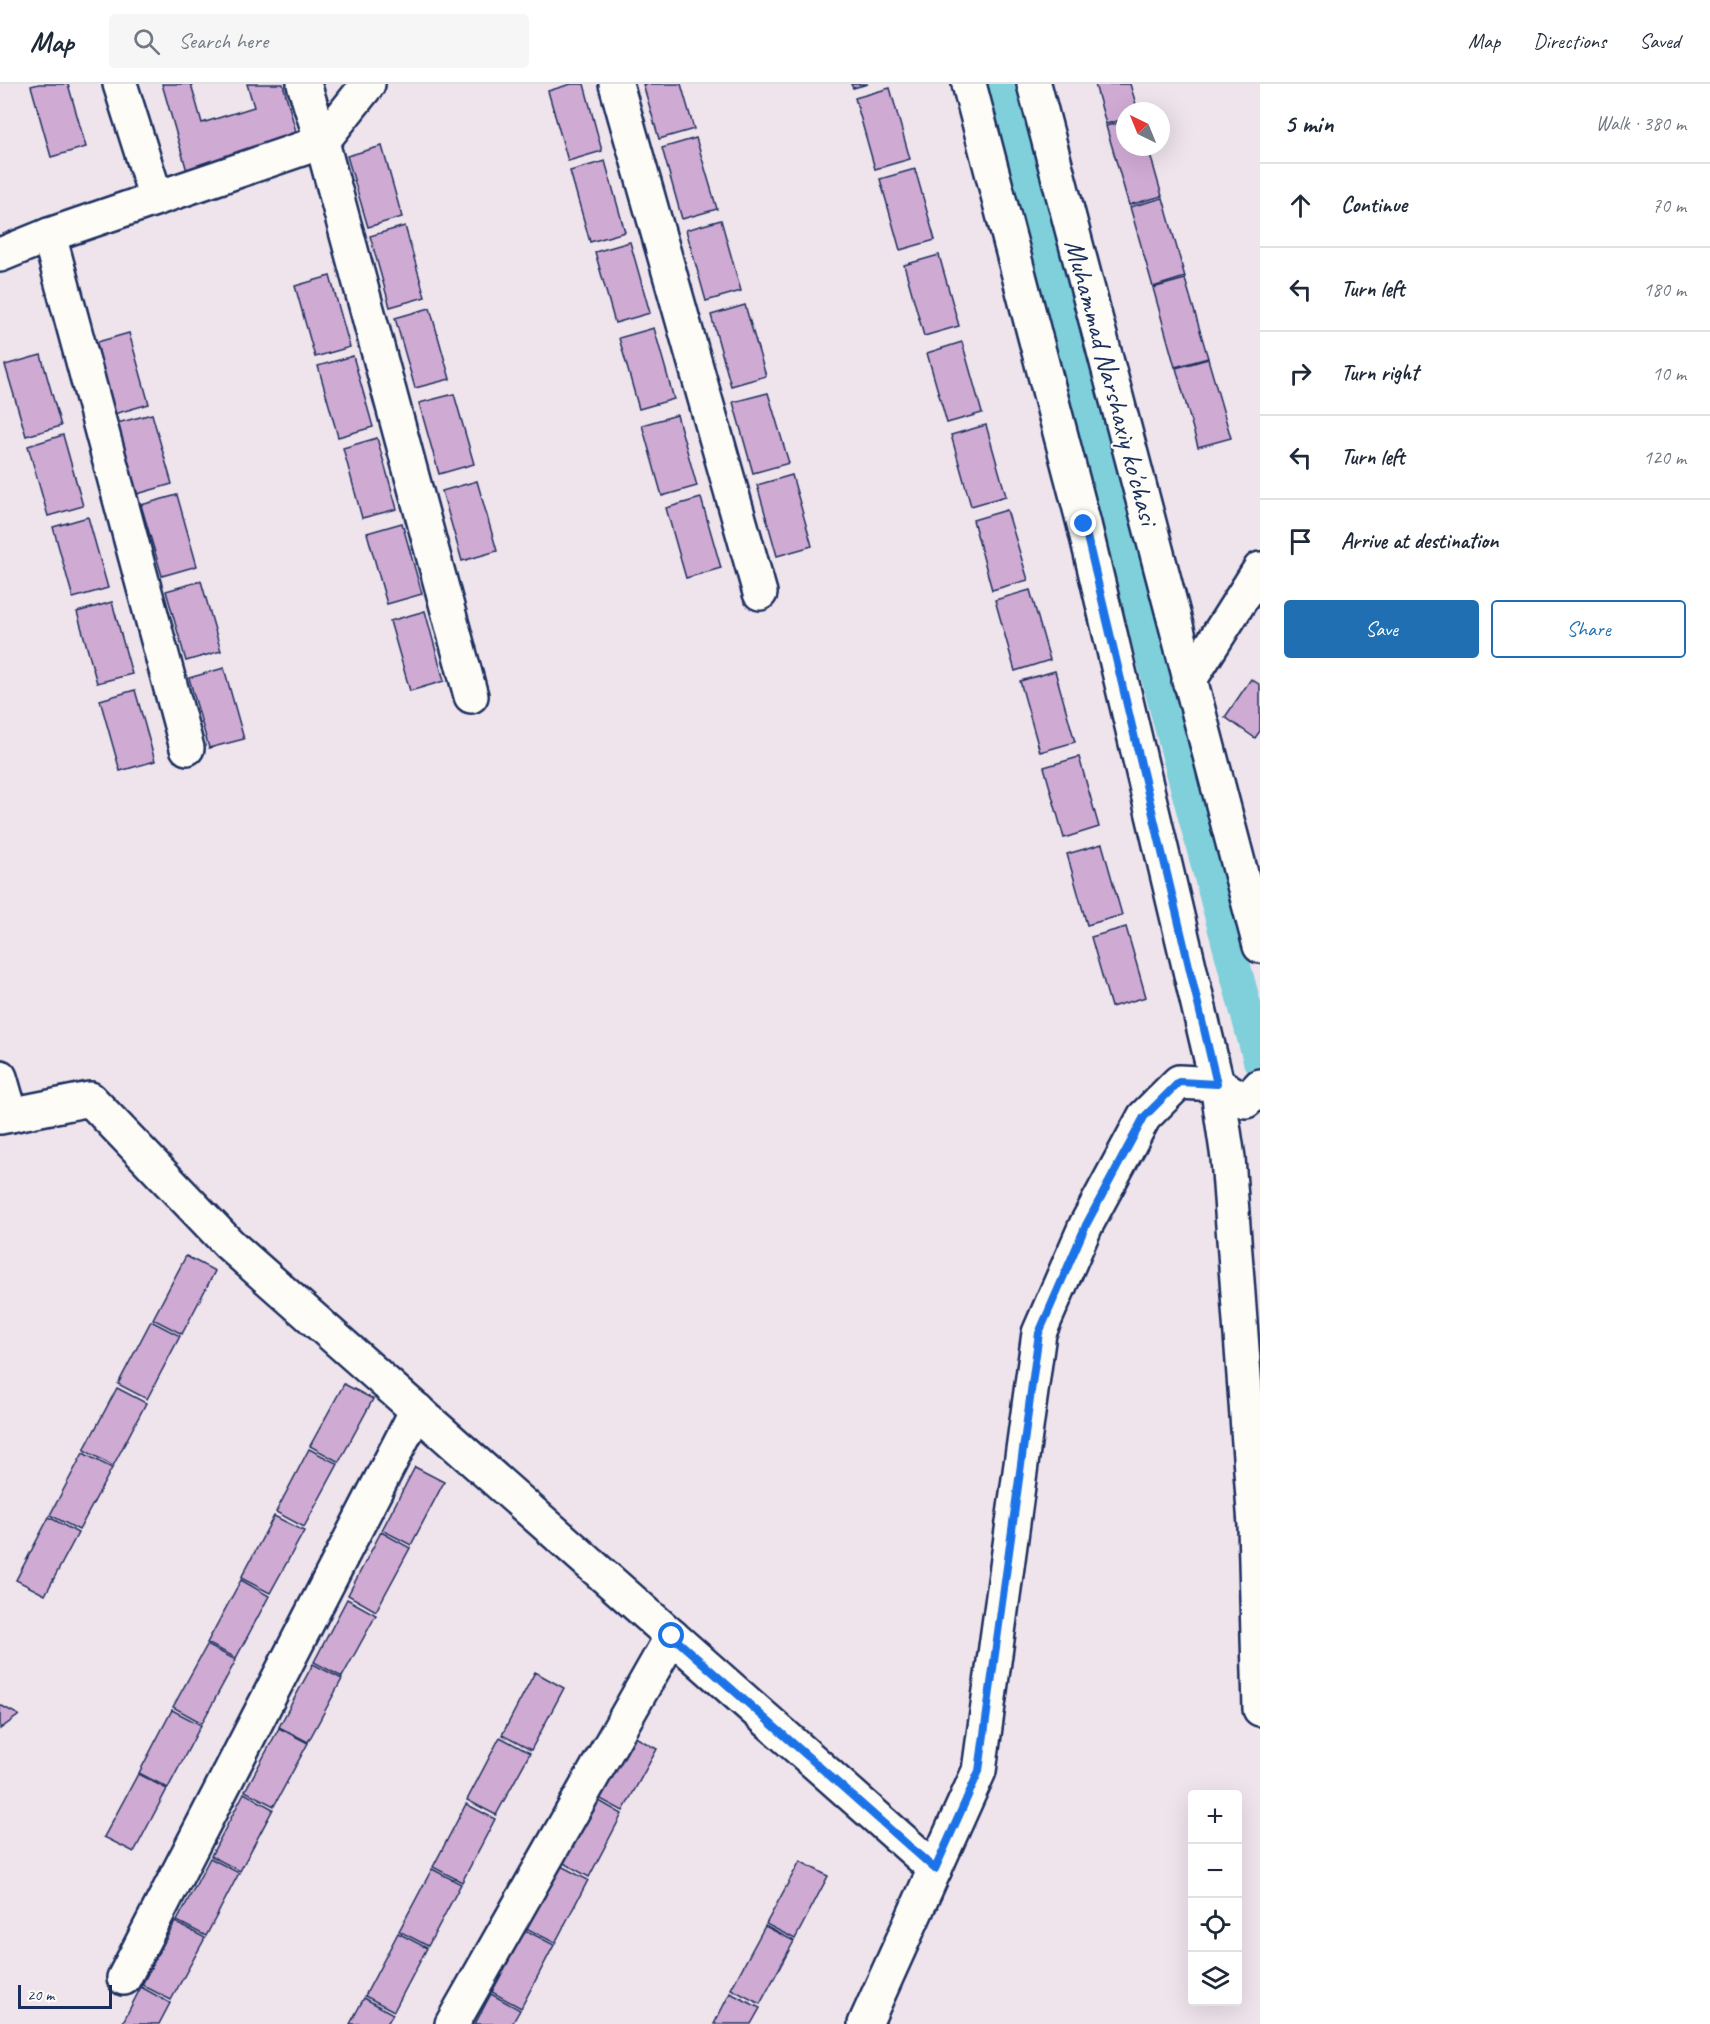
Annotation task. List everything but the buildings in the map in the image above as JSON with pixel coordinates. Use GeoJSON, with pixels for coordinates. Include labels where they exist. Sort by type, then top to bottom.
{"type":"FeatureCollection","features":[{"type":"Feature","properties":{"kind":"street"},"geometry":{"type":"LineString","coordinates":[[120,84],[156,198]]}},
{"type":"Feature","properties":{"kind":"street"},"geometry":{"type":"LineString","coordinates":[[304,84],[322,142],[471,696]]}},
{"type":"Feature","properties":{"kind":"street"},"geometry":{"type":"LineString","coordinates":[[0,255],[49,235],[322,142],[368,84]]}},
{"type":"Feature","properties":{"kind":"street"},"geometry":{"type":"LineString","coordinates":[[616,84],[760,593]]}},
{"type":"Feature","properties":{"kind":"street"},"geometry":{"type":"LineString","coordinates":[[969,84],[1084,524],[1217,1084],[1228,1158],[1254,1513],[1260,1708]]}},
{"type":"Feature","properties":{"kind":"street","name":"Muhammad Narshaxiy ko'chasi"},"geometry":{"type":"LineString","coordinates":[[1034,84],[1260,946]]}},
{"type":"Feature","properties":{"kind":"street"},"geometry":{"type":"LineString","coordinates":[[49,235],[187,748]]}},
{"type":"Feature","properties":{"kind":"street"},"geometry":{"type":"LineString","coordinates":[[1189,681],[1260,569]]}},
{"type":"Feature","properties":{"kind":"street"},"geometry":{"type":"LineString","coordinates":[[0,1077],[6,1116],[90,1099],[230,1244],[935,1869]]}},
{"type":"Feature","properties":{"kind":"street"},"geometry":{"type":"LineString","coordinates":[[865,2024],[979,1771],[1039,1333],[1086,1225],[1144,1117],[1179,1082],[1217,1084],[1246,1101],[1260,1086]]}},
{"type":"Feature","properties":{"kind":"street"},"geometry":{"type":"LineString","coordinates":[[124,1978],[417,1410]]}},
{"type":"Feature","properties":{"kind":"street"},"geometry":{"type":"LineString","coordinates":[[452,2024],[672,1636]]}},
{"type":"Feature","properties":{"kind":"waterway"},"geometry":{"type":"LineString","coordinates":[[998,84],[1260,1062]]}},
{"type":"Feature","properties":{"kind":"route"},"geometry":{"type":"LineString","coordinates":[[672,1636],[935,1869],[979,1771],[1039,1333],[1086,1225],[1144,1117],[1179,1082],[1217,1084],[1084,524]]}}]}
